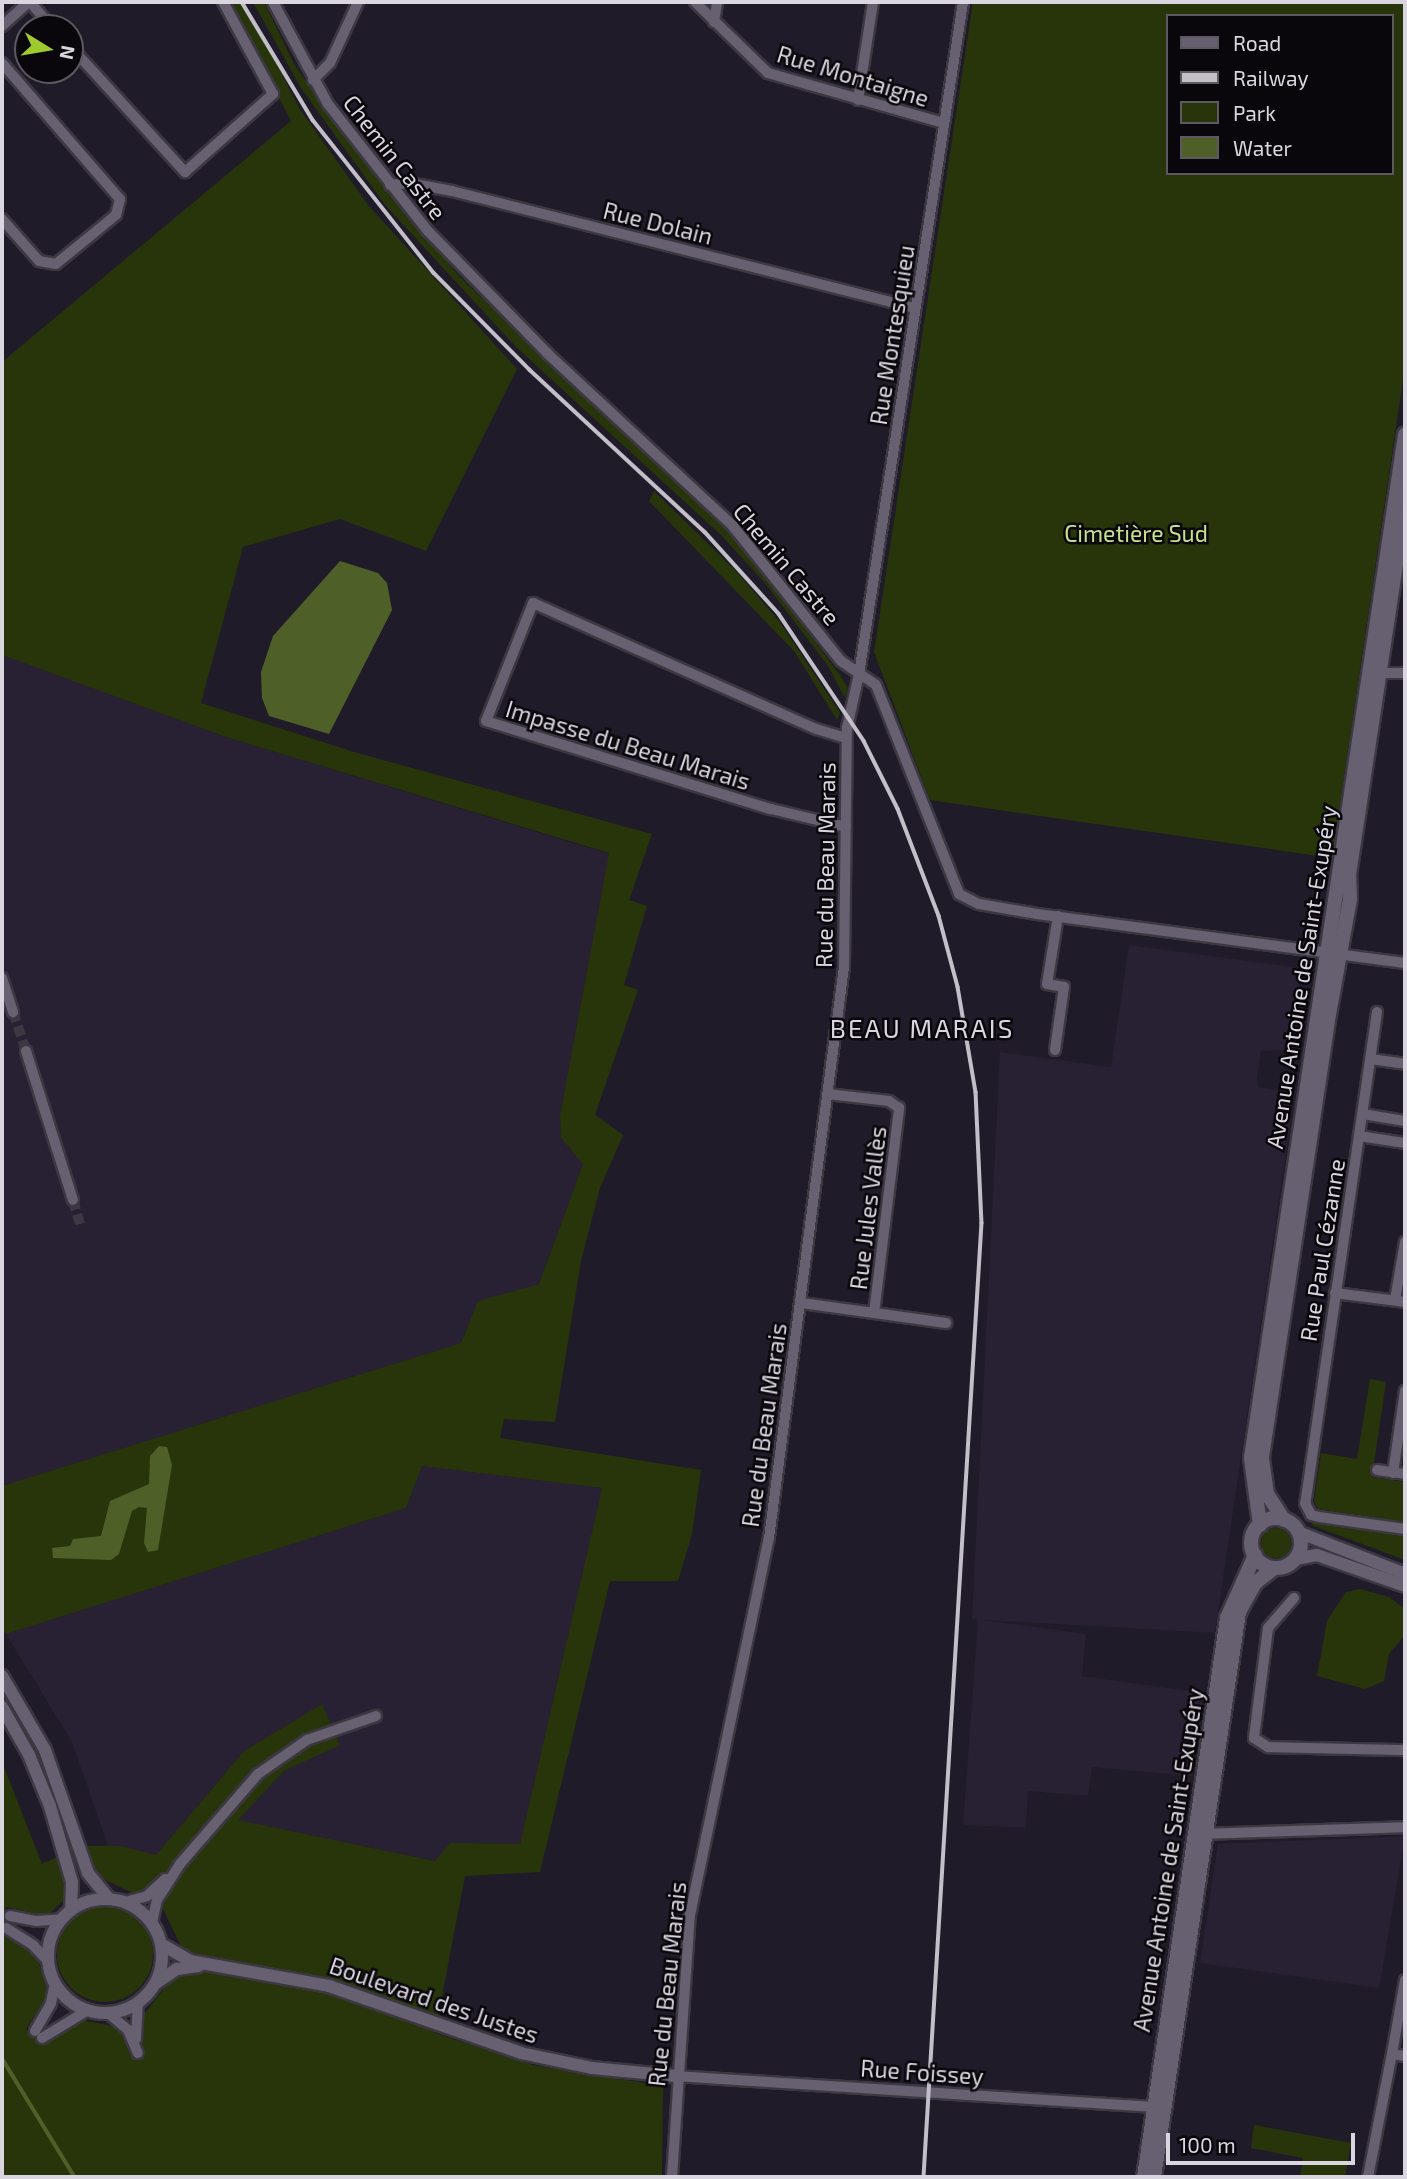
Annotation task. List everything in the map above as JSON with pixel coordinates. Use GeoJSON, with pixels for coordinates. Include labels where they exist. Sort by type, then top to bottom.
{"type":"FeatureCollection","features":[{"type":"Feature","properties":{"kind":"main road","name":"Avenue Antoine de Saint-Exupéry"},"geometry":{"type":"LineString","coordinates":[[1260,1525],[1251,1458],[1335,953],[1375,673],[1405,435]]}},
{"type":"Feature","properties":{"kind":"main road","name":"Avenue Antoine de Saint-Exupéry"},"geometry":{"type":"LineString","coordinates":[[1375,673],[1405,503]]}},
{"type":"Feature","properties":{"kind":"main road","name":"Avenue Antoine de Saint-Exupéry"},"geometry":{"type":"LineString","coordinates":[[1284,1520],[1267,1494],[1262,1457],[1328,1020],[1335,953]]}},
{"type":"Feature","properties":{"kind":"main road"},"geometry":{"type":"LineString","coordinates":[[1284,1520],[1298,1532],[1301,1548],[1296,1559],[1274,1568],[1255,1555],[1252,1539],[1260,1525],[1284,1520]]}},
{"type":"Feature","properties":{"kind":"main road","name":"Avenue Antoine de Saint-Exupéry"},"geometry":{"type":"LineString","coordinates":[[1154,2177],[1160,2107],[1200,1834],[1227,1618],[1255,1555]]}},
{"type":"Feature","properties":{"kind":"main road","name":"Avenue Antoine de Saint-Exupéry"},"geometry":{"type":"LineString","coordinates":[[1200,1834],[1239,1612],[1255,1583],[1274,1568]]}},
{"type":"Feature","properties":{"kind":"main road","name":"Avenue Antoine de Saint-Exupéry"},"geometry":{"type":"LineString","coordinates":[[1143,2177],[1160,2107]]}},
{"type":"Feature","properties":{"kind":"street"},"geometry":{"type":"LineString","coordinates":[[2,26],[29,2]]}},
{"type":"Feature","properties":{"kind":"street"},"geometry":{"type":"LineString","coordinates":[[84,61],[185,172],[273,94],[223,2]]}},
{"type":"Feature","properties":{"kind":"street","name":"Chemin Castre"},"geometry":{"type":"LineString","coordinates":[[273,2],[313,80],[390,185],[490,298],[744,537],[841,661],[876,685],[949,879],[959,894],[979,904],[1405,962]]}},
{"type":"Feature","properties":{"kind":"street"},"geometry":{"type":"LineString","coordinates":[[313,80],[330,63],[358,2]]}},
{"type":"Feature","properties":{"kind":"street","name":"Rue Montaigne"},"geometry":{"type":"LineString","coordinates":[[695,2],[762,69],[858,100],[944,123]]}},
{"type":"Feature","properties":{"kind":"street"},"geometry":{"type":"LineString","coordinates":[[714,22],[717,2]]}},
{"type":"Feature","properties":{"kind":"street"},"geometry":{"type":"LineString","coordinates":[[858,100],[873,2]]}},
{"type":"Feature","properties":{"kind":"street","name":"Rue Montesquieu"},"geometry":{"type":"LineString","coordinates":[[859,674],[963,2]]}},
{"type":"Feature","properties":{"kind":"street"},"geometry":{"type":"LineString","coordinates":[[2,63],[116,188],[120,199],[116,215],[57,264],[39,261],[2,219]]}},
{"type":"Feature","properties":{"kind":"street","name":"Rue Dolain"},"geometry":{"type":"LineString","coordinates":[[390,185],[409,183],[442,189],[915,309]]}},
{"type":"Feature","properties":{"kind":"street","name":"Impasse du Beau Marais"},"geometry":{"type":"LineString","coordinates":[[846,738],[533,603],[486,721],[771,809],[846,827]]}},
{"type":"Feature","properties":{"kind":"street"},"geometry":{"type":"LineString","coordinates":[[1375,673],[1405,673]]}},
{"type":"Feature","properties":{"kind":"street","name":"Rue du Beau Marais"},"geometry":{"type":"LineString","coordinates":[[672,2177],[676,2076],[691,1906],[769,1538],[845,953],[846,738],[859,674]]}},
{"type":"Feature","properties":{"kind":"street"},"geometry":{"type":"LineString","coordinates":[[1055,1050],[1064,986],[1047,984],[1058,916]]}},
{"type":"Feature","properties":{"kind":"street"},"geometry":{"type":"LineString","coordinates":[[2,978],[13,1012]]}},
{"type":"Feature","properties":{"kind":"street","name":"Rue Paul Cézanne"},"geometry":{"type":"LineString","coordinates":[[1377,1012],[1304,1494],[1311,1515],[1405,1529]]}},
{"type":"Feature","properties":{"kind":"street"},"geometry":{"type":"LineString","coordinates":[[26,1051],[73,1200]]}},
{"type":"Feature","properties":{"kind":"street"},"geometry":{"type":"LineString","coordinates":[[1371,1059],[1405,1064]]}},
{"type":"Feature","properties":{"kind":"street","name":"Rue Jules Vallès"},"geometry":{"type":"LineString","coordinates":[[801,1303],[874,1313],[899,1108],[889,1101],[827,1094]]}},
{"type":"Feature","properties":{"kind":"street"},"geometry":{"type":"LineString","coordinates":[[1363,1114],[1405,1121]]}},
{"type":"Feature","properties":{"kind":"street"},"geometry":{"type":"LineString","coordinates":[[1359,1136],[1405,1143]]}},
{"type":"Feature","properties":{"kind":"street"},"geometry":{"type":"LineString","coordinates":[[1335,1293],[1400,1301],[1405,1242]]}},
{"type":"Feature","properties":{"kind":"street"},"geometry":{"type":"LineString","coordinates":[[874,1313],[946,1323]]}},
{"type":"Feature","properties":{"kind":"street"},"geometry":{"type":"LineString","coordinates":[[1393,1473],[1405,1391]]}},
{"type":"Feature","properties":{"kind":"street"},"geometry":{"type":"LineString","coordinates":[[1377,1470],[1405,1475]]}},
{"type":"Feature","properties":{"kind":"street"},"geometry":{"type":"LineString","coordinates":[[1298,1532],[1405,1574]]}},
{"type":"Feature","properties":{"kind":"street"},"geometry":{"type":"LineString","coordinates":[[1296,1559],[1317,1555],[1405,1586]]}},
{"type":"Feature","properties":{"kind":"street"},"geometry":{"type":"LineString","coordinates":[[1294,1598],[1268,1628],[1254,1738],[1268,1747],[1405,1751]]}},
{"type":"Feature","properties":{"kind":"street"},"geometry":{"type":"LineString","coordinates":[[2,1676],[45,1750],[91,1879],[110,1899]]}},
{"type":"Feature","properties":{"kind":"street"},"geometry":{"type":"LineString","coordinates":[[2,1707],[29,1755],[50,1806],[72,1882],[66,1914],[50,1941],[49,1962],[55,1982],[68,1999],[88,2010],[108,2013],[138,2003]]}},
{"type":"Feature","properties":{"kind":"street"},"geometry":{"type":"LineString","coordinates":[[10,1916],[36,1921],[66,1914],[89,1901],[110,1899],[125,1902],[147,1896],[180,1864],[242,1791],[276,1759],[320,1734],[376,1716]]}},
{"type":"Feature","properties":{"kind":"street"},"geometry":{"type":"LineString","coordinates":[[1200,1834],[1405,1827]]}},
{"type":"Feature","properties":{"kind":"street"},"geometry":{"type":"LineString","coordinates":[[152,1923],[157,1900],[180,1864]]}},
{"type":"Feature","properties":{"kind":"street"},"geometry":{"type":"LineString","coordinates":[[108,2013],[128,2030],[138,2053],[133,2024],[138,2003],[154,1985],[162,1964],[161,1944],[152,1923],[125,1902]]}},
{"type":"Feature","properties":{"kind":"street"},"geometry":{"type":"LineString","coordinates":[[6,1928],[33,1945],[49,1962]]}},
{"type":"Feature","properties":{"kind":"street","name":"Boulevard des Justes"},"geometry":{"type":"LineString","coordinates":[[161,1944],[184,1958],[320,1983],[459,2035],[545,2060],[676,2076]]}},
{"type":"Feature","properties":{"kind":"street","name":"Boulevard des Justes"},"geometry":{"type":"LineString","coordinates":[[154,1985],[182,1968],[220,1966]]}},
{"type":"Feature","properties":{"kind":"street"},"geometry":{"type":"LineString","coordinates":[[1368,2177],[1405,1980]]}},
{"type":"Feature","properties":{"kind":"street"},"geometry":{"type":"LineString","coordinates":[[55,1982],[51,2004],[39,2035],[88,2010]]}},
{"type":"Feature","properties":{"kind":"street"},"geometry":{"type":"LineString","coordinates":[[1392,2054],[1405,2056]]}},
{"type":"Feature","properties":{"kind":"street","name":"Rue Foissey"},"geometry":{"type":"LineString","coordinates":[[676,2076],[1160,2107]]}},
{"type":"Feature","properties":{"kind":"shaded area"},"geometry":{"type":"Polygon","coordinates":[[[2,655],[226,737],[609,854],[560,1115],[561,1138],[583,1164],[539,1284],[478,1302],[461,1343],[2,1486],[2,655]]]}},
{"type":"Feature","properties":{"kind":"shaded area"},"geometry":{"type":"Polygon","coordinates":[[[1129,945],[1299,968],[1301,972],[1286,1050],[1261,1051],[1257,1079],[1258,1087],[1295,1092],[1215,1633],[983,1620],[1086,1634],[1082,1676],[1203,1693],[1192,1776],[1092,1767],[1088,1796],[1028,1791],[1026,1828],[963,1825],[978,1620],[972,1619],[1000,1052],[1111,1067],[1129,945]]]}},
{"type":"Feature","properties":{"kind":"shaded area"},"geometry":{"type":"Polygon","coordinates":[[[422,1466],[602,1488],[520,1844],[450,1843],[436,1861],[237,1820],[284,1771],[339,1745],[322,1704],[244,1751],[156,1855],[108,1846],[72,1742],[6,1634],[406,1508],[422,1466]]]}},
{"type":"Feature","properties":{"kind":"shaded area"},"geometry":{"type":"Polygon","coordinates":[[[1405,1836],[1379,1988],[1200,1963],[1218,1844],[1405,1836]]]}},
{"type":"Feature","properties":{"kind":"green space"},"geometry":{"type":"Polygon","coordinates":[[[230,2],[244,2],[301,111],[369,206],[517,369],[426,551],[340,519],[243,547],[201,703],[354,752],[652,834],[629,900],[647,906],[624,985],[638,990],[595,1115],[623,1135],[600,1188],[581,1261],[555,1422],[504,1419],[500,1438],[701,1470],[692,1534],[678,1581],[610,1581],[540,1872],[465,1876],[435,2033],[533,2065],[663,2086],[662,2177],[2,2177],[2,1934],[33,1951],[37,1958],[47,1985],[45,1999],[26,2029],[44,2044],[82,2020],[117,2027],[147,2011],[173,1976],[213,1971],[213,1961],[182,1948],[162,1907],[95,1875],[88,1846],[120,1846],[156,1855],[244,1751],[322,1704],[340,1745],[284,1771],[238,1820],[435,1861],[450,1843],[520,1844],[602,1488],[422,1466],[406,1508],[6,1634],[2,1629],[2,1486],[461,1343],[478,1301],[539,1284],[583,1164],[561,1138],[560,1115],[609,853],[226,737],[2,655],[2,362],[291,121],[230,2]]]}},
{"type":"Feature","properties":{"kind":"green space"},"geometry":{"type":"Polygon","coordinates":[[[253,2],[264,2],[294,64],[341,131],[459,276],[738,540],[840,675],[848,688],[845,698],[828,666],[765,583],[721,535],[516,347],[386,206],[301,88],[253,2]]]}},
{"type":"Feature","properties":{"kind":"green space","name":"Cimetière Sud"},"geometry":{"type":"Polygon","coordinates":[[[973,2],[1405,2],[1405,366],[1332,858],[930,800],[874,652],[973,2]]]}},
{"type":"Feature","properties":{"kind":"green space"},"geometry":{"type":"Polygon","coordinates":[[[654,491],[735,570],[779,621],[840,713],[837,720],[794,651],[649,501],[654,491]]]}},
{"type":"Feature","properties":{"kind":"green space"},"geometry":{"type":"Polygon","coordinates":[[[1370,1379],[1386,1382],[1372,1477],[1405,1482],[1405,1522],[1318,1509],[1314,1502],[1321,1453],[1357,1459],[1370,1379]]]}},
{"type":"Feature","properties":{"kind":"green space"},"geometry":{"type":"Polygon","coordinates":[[[1313,1520],[1405,1534],[1405,1560],[1311,1525],[1313,1520]]]}},
{"type":"Feature","properties":{"kind":"green space"},"geometry":{"type":"Polygon","coordinates":[[[1276,1528],[1282,1529],[1290,1537],[1290,1549],[1282,1557],[1276,1558],[1270,1557],[1262,1549],[1261,1543],[1262,1537],[1270,1529],[1276,1528]]]}},
{"type":"Feature","properties":{"kind":"green space"},"geometry":{"type":"Polygon","coordinates":[[[1360,1589],[1389,1597],[1405,1609],[1405,1635],[1389,1654],[1384,1681],[1365,1689],[1317,1676],[1327,1621],[1346,1592],[1360,1589]]]}},
{"type":"Feature","properties":{"kind":"green space"},"geometry":{"type":"Polygon","coordinates":[[[2,1762],[42,1864],[59,1856],[65,1875],[63,1901],[47,1916],[6,1907],[2,1922],[2,1762]]]}},
{"type":"Feature","properties":{"kind":"green space"},"geometry":{"type":"Polygon","coordinates":[[[105,1906],[123,1910],[139,1920],[149,1936],[153,1954],[149,1972],[139,1988],[123,1998],[105,2002],[87,1998],[71,1988],[61,1972],[57,1954],[61,1936],[71,1920],[87,1910],[105,1906]]]}},
{"type":"Feature","properties":{"kind":"green space"},"geometry":{"type":"Polygon","coordinates":[[[1254,2125],[1351,2143],[1345,2177],[1300,2177],[1303,2158],[1251,2148],[1254,2125]]]}},
{"type":"Feature","properties":{"kind":"water"},"geometry":{"type":"Polygon","coordinates":[[[340,561],[378,573],[387,583],[392,610],[329,734],[269,716],[262,698],[261,672],[273,636],[340,561]]]}},
{"type":"Feature","properties":{"kind":"water"},"geometry":{"type":"Polygon","coordinates":[[[159,1446],[167,1447],[172,1465],[158,1550],[148,1552],[144,1543],[147,1508],[139,1507],[132,1511],[119,1554],[111,1560],[53,1558],[52,1548],[70,1546],[73,1539],[101,1536],[110,1501],[149,1484],[150,1456],[159,1446]]]}},
{"type":"Feature","properties":{"kind":"waterway"},"geometry":{"type":"LineString","coordinates":[[2,2058],[75,2177]]}},
{"type":"Feature","properties":{"kind":"tunnel"},"geometry":{"type":"LineString","coordinates":[[13,1012],[26,1051]]}},
{"type":"Feature","properties":{"kind":"tunnel"},"geometry":{"type":"LineString","coordinates":[[73,1200],[81,1228]]}},
{"type":"Feature","properties":{"kind":"railway"},"geometry":{"type":"LineString","coordinates":[[242,2],[313,120],[434,273],[530,370],[705,532],[779,614],[864,741],[898,809],[939,916],[958,987],[976,1092],[982,1223],[924,2177]]}},
{"type":"Feature","properties":{"kind":"district","name":"BEAU MARAIS"},"geometry":{"type":"Point","coordinates":[922,1028]}}]}
